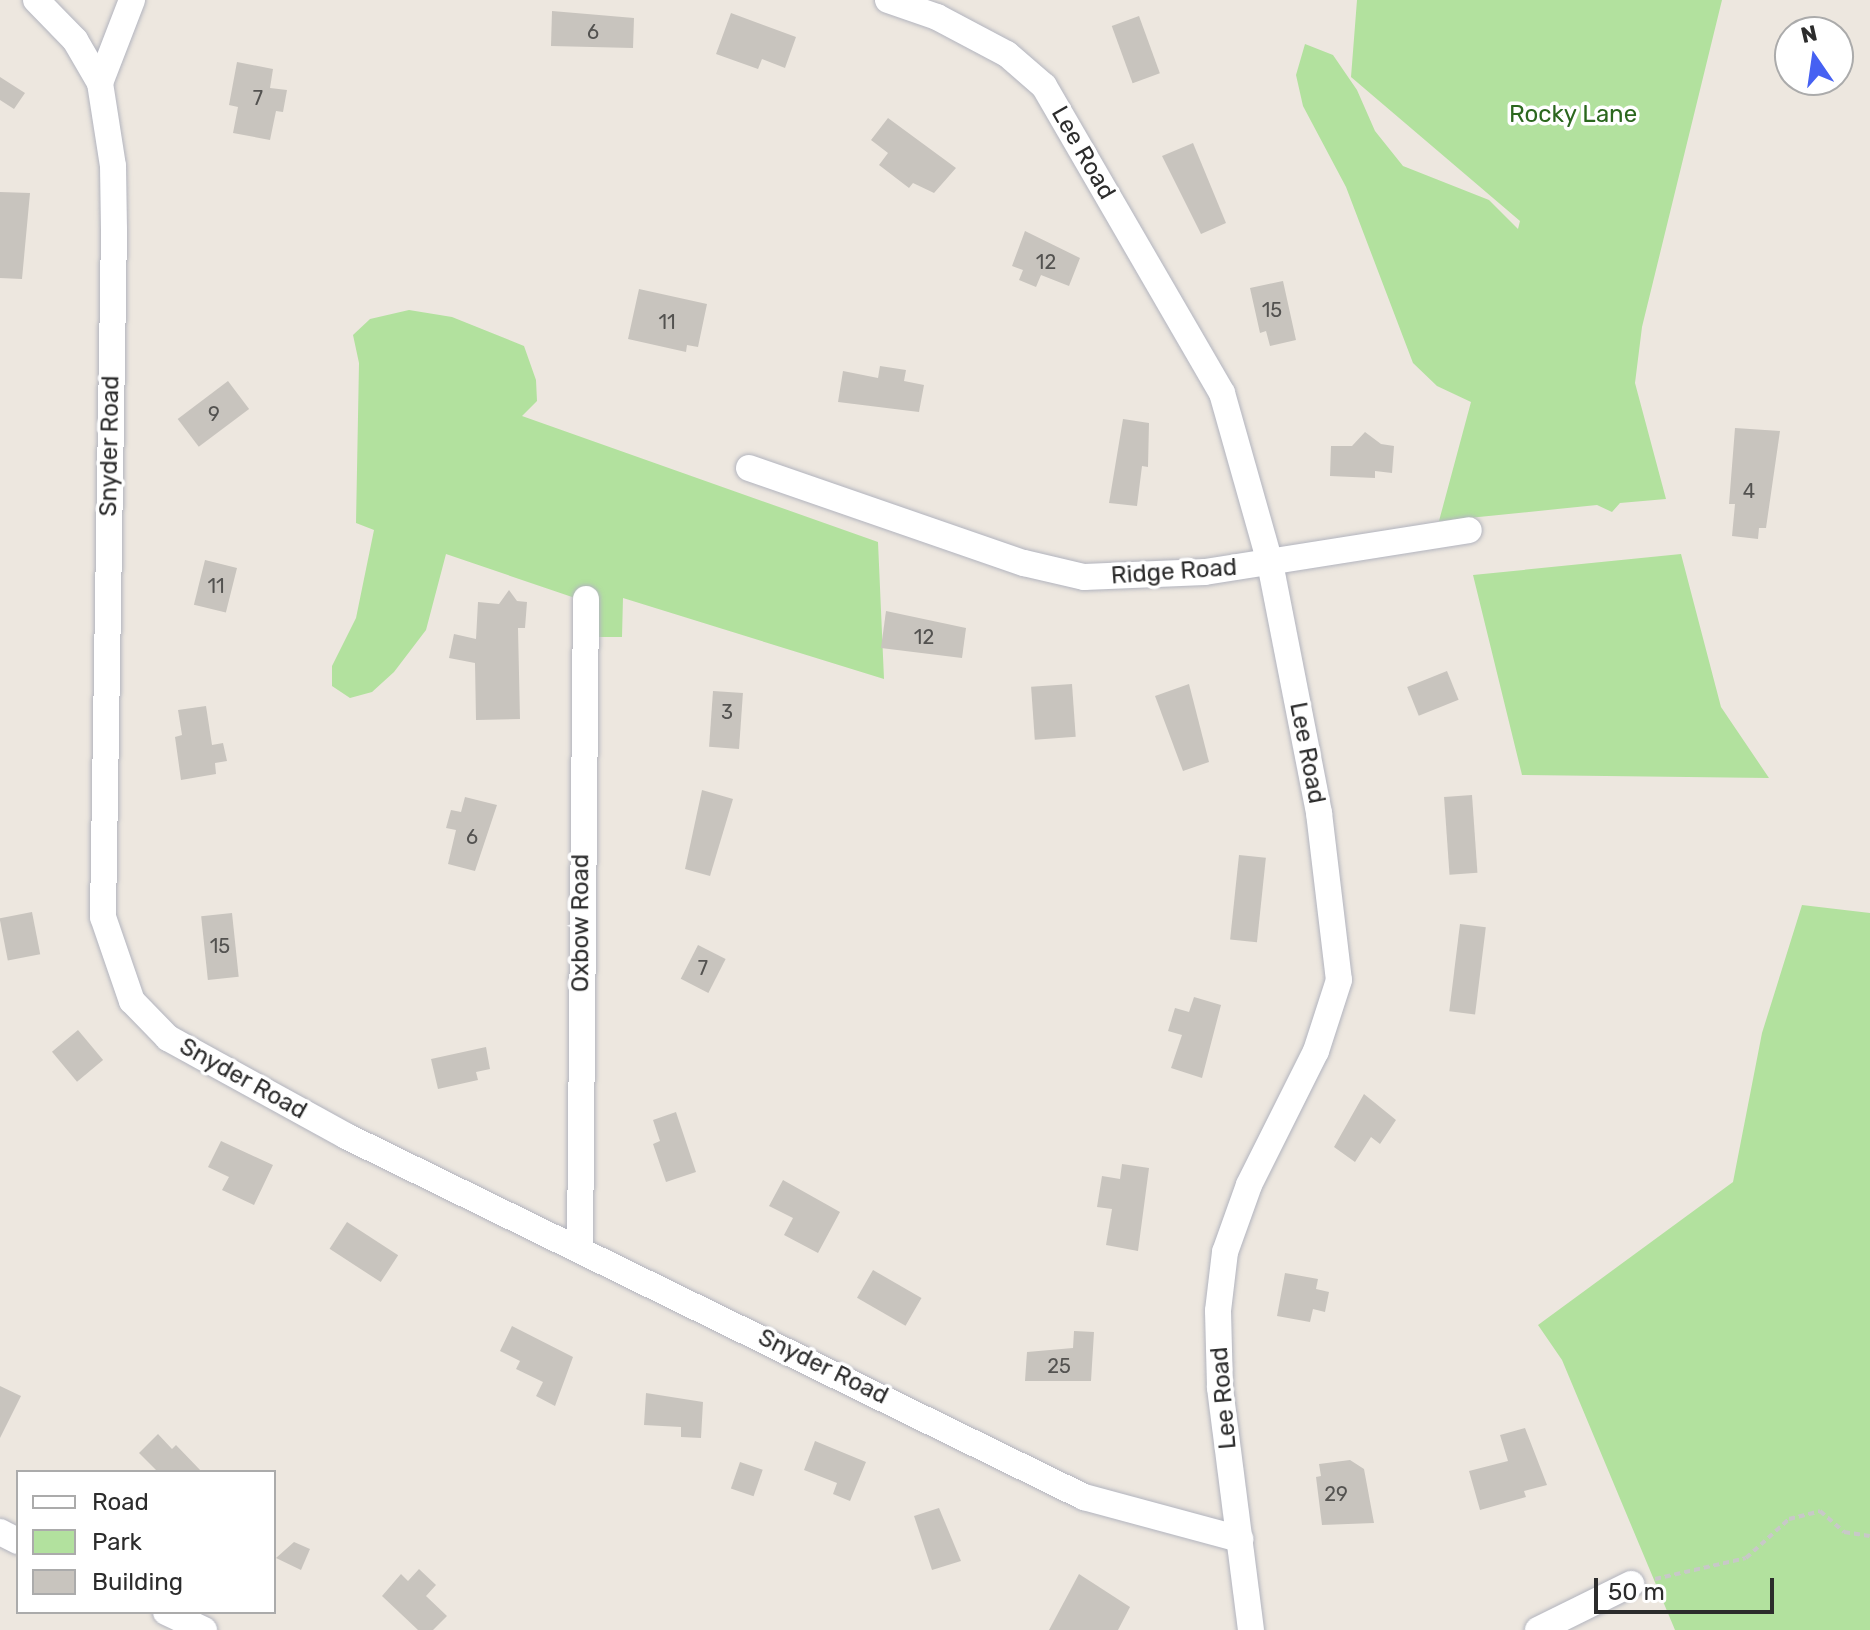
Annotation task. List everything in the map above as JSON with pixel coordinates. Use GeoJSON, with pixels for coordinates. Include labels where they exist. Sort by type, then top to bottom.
{"type":"FeatureCollection","features":[{"type":"Feature","properties":{"kind":"street"},"geometry":{"type":"LineString","coordinates":[[36,0],[75,40],[100,83]]}},
{"type":"Feature","properties":{"kind":"street","name":"Snyder Road"},"geometry":{"type":"LineString","coordinates":[[132,0],[100,83],[113,166],[114,230],[103,917],[132,1001],[168,1038],[346,1136],[580,1246],[1084,1497],[1240,1539]]}},
{"type":"Feature","properties":{"kind":"street","name":"Lee Road"},"geometry":{"type":"LineString","coordinates":[[888,0],[937,17],[1007,54],[1044,86],[1222,393],[1270,563],[1319,813],[1339,980],[1316,1051],[1249,1185],[1225,1252],[1218,1311],[1220,1388],[1251,1630]]}},
{"type":"Feature","properties":{"kind":"street","name":"Ridge Road"},"geometry":{"type":"LineString","coordinates":[[749,468],[1024,563],[1084,577],[1155,578],[1270,563],[1469,530]]}},
{"type":"Feature","properties":{"kind":"street","name":"Oxbow Road"},"geometry":{"type":"LineString","coordinates":[[580,1246],[586,599]]}},
{"type":"Feature","properties":{"kind":"street"},"geometry":{"type":"LineString","coordinates":[[1538,1630],[1631,1584]]}},
{"type":"Feature","properties":{"kind":"street"},"geometry":{"type":"LineString","coordinates":[[170,1614],[204,1630]]}},
{"type":"Feature","properties":{"kind":"path"},"geometry":{"type":"LineString","coordinates":[[1631,1584],[1746,1558],[1789,1519],[1820,1511],[1844,1532],[1870,1536]]}},
{"type":"Feature","properties":{"kind":"green space","name":"Rocky Lane"},"geometry":{"type":"Polygon","coordinates":[[[1357,0],[1722,0],[1642,327],[1635,383],[1666,499],[1620,503],[1612,512],[1597,505],[1439,521],[1471,402],[1437,386],[1413,363],[1346,187],[1303,106],[1296,75],[1305,44],[1333,55],[1357,90],[1375,131],[1403,166],[1489,200],[1518,229],[1520,221],[1351,77],[1357,0]]]}},
{"type":"Feature","properties":{"kind":"green space"},"geometry":{"type":"Polygon","coordinates":[[[409,310],[452,317],[524,346],[536,380],[537,401],[522,416],[878,542],[884,679],[623,598],[622,637],[578,637],[578,599],[446,554],[426,630],[394,672],[372,692],[350,698],[332,686],[332,666],[356,618],[374,530],[356,523],[359,363],[353,335],[370,319],[409,310]]]}},
{"type":"Feature","properties":{"kind":"green space"},"geometry":{"type":"Polygon","coordinates":[[[1681,554],[1721,707],[1769,778],[1522,775],[1473,575],[1681,554]]]}},
{"type":"Feature","properties":{"kind":"green space"},"geometry":{"type":"Polygon","coordinates":[[[1802,905],[1870,913],[1870,1630],[1675,1630],[1562,1360],[1538,1325],[1733,1182],[1762,1033],[1802,905]]]}},
{"type":"Feature","properties":{"kind":"building"},"geometry":{"type":"Polygon","coordinates":[[[552,11],[634,18],[633,48],[551,46],[552,11]]]}},
{"type":"Feature","properties":{"kind":"building"},"geometry":{"type":"Polygon","coordinates":[[[731,13],[796,37],[785,68],[762,59],[758,69],[716,54],[731,13]]]}},
{"type":"Feature","properties":{"kind":"building"},"geometry":{"type":"Polygon","coordinates":[[[1139,16],[1160,73],[1133,83],[1112,26],[1139,16]]]}},
{"type":"Feature","properties":{"kind":"building"},"geometry":{"type":"Polygon","coordinates":[[[237,62],[273,69],[270,88],[287,90],[283,112],[276,111],[270,140],[233,133],[238,107],[229,105],[237,62]]]}},
{"type":"Feature","properties":{"kind":"building"},"geometry":{"type":"Polygon","coordinates":[[[0,77],[25,93],[14,109],[0,100],[0,77]]]}},
{"type":"Feature","properties":{"kind":"building"},"geometry":{"type":"Polygon","coordinates":[[[888,118],[956,168],[934,193],[913,183],[909,188],[879,165],[888,153],[871,140],[888,118]]]}},
{"type":"Feature","properties":{"kind":"building"},"geometry":{"type":"Polygon","coordinates":[[[1193,143],[1226,223],[1201,234],[1162,156],[1193,143]]]}},
{"type":"Feature","properties":{"kind":"building"},"geometry":{"type":"Polygon","coordinates":[[[0,192],[30,193],[22,279],[0,278],[0,192]]]}},
{"type":"Feature","properties":{"kind":"building"},"geometry":{"type":"Polygon","coordinates":[[[1025,231],[1080,258],[1069,286],[1041,275],[1036,287],[1019,280],[1023,270],[1012,266],[1025,231]]]}},
{"type":"Feature","properties":{"kind":"building"},"geometry":{"type":"Polygon","coordinates":[[[1283,281],[1296,340],[1270,346],[1266,331],[1260,333],[1250,288],[1283,281]]]}},
{"type":"Feature","properties":{"kind":"building"},"geometry":{"type":"Polygon","coordinates":[[[639,289],[707,304],[698,347],[687,345],[686,352],[628,339],[639,289]]]}},
{"type":"Feature","properties":{"kind":"building"},"geometry":{"type":"Polygon","coordinates":[[[880,366],[906,370],[904,381],[924,385],[919,412],[838,402],[843,371],[878,378],[880,366]]]}},
{"type":"Feature","properties":{"kind":"building"},"geometry":{"type":"Polygon","coordinates":[[[228,381],[249,409],[199,447],[178,419],[228,381]]]}},
{"type":"Feature","properties":{"kind":"building"},"geometry":{"type":"Polygon","coordinates":[[[1123,419],[1149,423],[1148,467],[1142,466],[1137,506],[1109,503],[1123,419]]]}},
{"type":"Feature","properties":{"kind":"building"},"geometry":{"type":"Polygon","coordinates":[[[1735,428],[1780,431],[1766,528],[1759,528],[1758,539],[1732,536],[1735,504],[1729,504],[1735,428]]]}},
{"type":"Feature","properties":{"kind":"building"},"geometry":{"type":"Polygon","coordinates":[[[1365,432],[1381,444],[1394,446],[1392,473],[1375,471],[1375,478],[1330,476],[1331,446],[1352,446],[1365,432]]]}},
{"type":"Feature","properties":{"kind":"building"},"geometry":{"type":"Polygon","coordinates":[[[205,560],[237,568],[226,613],[194,605],[205,560]]]}},
{"type":"Feature","properties":{"kind":"building"},"geometry":{"type":"Polygon","coordinates":[[[509,590],[517,601],[527,602],[525,628],[518,628],[520,719],[476,720],[475,663],[449,658],[454,634],[476,639],[478,602],[499,604],[509,590]]]}},
{"type":"Feature","properties":{"kind":"building"},"geometry":{"type":"Polygon","coordinates":[[[886,611],[966,628],[962,658],[881,648],[886,611]]]}},
{"type":"Feature","properties":{"kind":"building"},"geometry":{"type":"Polygon","coordinates":[[[1447,671],[1459,700],[1419,716],[1407,687],[1447,671]]]}},
{"type":"Feature","properties":{"kind":"building"},"geometry":{"type":"Polygon","coordinates":[[[1072,684],[1076,737],[1035,740],[1031,687],[1072,684]]]}},
{"type":"Feature","properties":{"kind":"building"},"geometry":{"type":"Polygon","coordinates":[[[1189,684],[1209,762],[1183,771],[1155,696],[1189,684]]]}},
{"type":"Feature","properties":{"kind":"building"},"geometry":{"type":"Polygon","coordinates":[[[713,691],[743,693],[739,749],[709,747],[713,691]]]}},
{"type":"Feature","properties":{"kind":"building"},"geometry":{"type":"Polygon","coordinates":[[[206,706],[212,745],[223,743],[227,761],[215,763],[216,774],[181,780],[175,737],[182,735],[178,710],[206,706]]]}},
{"type":"Feature","properties":{"kind":"building"},"geometry":{"type":"Polygon","coordinates":[[[702,790],[733,799],[710,876],[685,869],[702,790]]]}},
{"type":"Feature","properties":{"kind":"building"},"geometry":{"type":"Polygon","coordinates":[[[1472,795],[1477,873],[1450,875],[1444,797],[1472,795]]]}},
{"type":"Feature","properties":{"kind":"building"},"geometry":{"type":"Polygon","coordinates":[[[465,797],[497,805],[475,871],[448,864],[456,830],[446,828],[451,810],[461,812],[465,797]]]}},
{"type":"Feature","properties":{"kind":"building"},"geometry":{"type":"Polygon","coordinates":[[[1239,855],[1266,858],[1257,942],[1230,940],[1239,855]]]}},
{"type":"Feature","properties":{"kind":"building"},"geometry":{"type":"Polygon","coordinates":[[[32,912],[40,954],[8,961],[0,918],[32,912]]]}},
{"type":"Feature","properties":{"kind":"building"},"geometry":{"type":"Polygon","coordinates":[[[232,913],[239,977],[208,980],[201,916],[232,913]]]}},
{"type":"Feature","properties":{"kind":"building"},"geometry":{"type":"Polygon","coordinates":[[[1460,924],[1486,927],[1475,1015],[1449,1011],[1460,924]]]}},
{"type":"Feature","properties":{"kind":"building"},"geometry":{"type":"Polygon","coordinates":[[[698,945],[726,959],[708,993],[681,979],[698,945]]]}},
{"type":"Feature","properties":{"kind":"building"},"geometry":{"type":"Polygon","coordinates":[[[1194,997],[1221,1005],[1202,1078],[1171,1068],[1182,1035],[1168,1031],[1175,1008],[1189,1012],[1194,997]]]}},
{"type":"Feature","properties":{"kind":"building"},"geometry":{"type":"Polygon","coordinates":[[[78,1030],[103,1060],[77,1082],[52,1052],[78,1030]]]}},
{"type":"Feature","properties":{"kind":"building"},"geometry":{"type":"Polygon","coordinates":[[[486,1047],[490,1069],[476,1072],[478,1080],[438,1089],[431,1059],[486,1047]]]}},
{"type":"Feature","properties":{"kind":"building"},"geometry":{"type":"Polygon","coordinates":[[[1364,1094],[1396,1120],[1380,1144],[1371,1137],[1355,1162],[1334,1147],[1364,1094]]]}},
{"type":"Feature","properties":{"kind":"building"},"geometry":{"type":"Polygon","coordinates":[[[676,1112],[696,1172],[666,1182],[653,1144],[660,1141],[653,1120],[676,1112]]]}},
{"type":"Feature","properties":{"kind":"building"},"geometry":{"type":"Polygon","coordinates":[[[221,1141],[273,1165],[254,1205],[222,1190],[229,1177],[208,1167],[221,1141]]]}},
{"type":"Feature","properties":{"kind":"building"},"geometry":{"type":"Polygon","coordinates":[[[1122,1164],[1149,1168],[1138,1251],[1106,1245],[1112,1209],[1097,1207],[1102,1176],[1120,1179],[1122,1164]]]}},
{"type":"Feature","properties":{"kind":"building"},"geometry":{"type":"Polygon","coordinates":[[[783,1180],[840,1212],[818,1253],[784,1235],[793,1218],[769,1206],[783,1180]]]}},
{"type":"Feature","properties":{"kind":"building"},"geometry":{"type":"Polygon","coordinates":[[[347,1222],[398,1255],[381,1282],[330,1249],[347,1222]]]}},
{"type":"Feature","properties":{"kind":"building"},"geometry":{"type":"Polygon","coordinates":[[[873,1270],[921,1298],[905,1326],[857,1298],[873,1270]]]}},
{"type":"Feature","properties":{"kind":"building"},"geometry":{"type":"Polygon","coordinates":[[[1285,1273],[1318,1279],[1316,1289],[1329,1292],[1325,1312],[1313,1309],[1310,1322],[1277,1316],[1285,1273]]]}},
{"type":"Feature","properties":{"kind":"building"},"geometry":{"type":"Polygon","coordinates":[[[512,1326],[573,1357],[555,1406],[536,1396],[543,1382],[516,1369],[520,1361],[500,1351],[512,1326]]]}},
{"type":"Feature","properties":{"kind":"building"},"geometry":{"type":"Polygon","coordinates":[[[1074,1331],[1094,1332],[1091,1381],[1025,1381],[1027,1352],[1073,1348],[1074,1331]]]}},
{"type":"Feature","properties":{"kind":"building"},"geometry":{"type":"Polygon","coordinates":[[[0,1386],[21,1396],[0,1438],[0,1386]]]}},
{"type":"Feature","properties":{"kind":"building"},"geometry":{"type":"Polygon","coordinates":[[[646,1393],[703,1402],[701,1438],[681,1437],[681,1427],[644,1425],[646,1393]]]}},
{"type":"Feature","properties":{"kind":"building"},"geometry":{"type":"Polygon","coordinates":[[[1525,1428],[1547,1485],[1524,1491],[1526,1497],[1480,1510],[1469,1471],[1508,1461],[1500,1435],[1525,1428]]]}},
{"type":"Feature","properties":{"kind":"building"},"geometry":{"type":"Polygon","coordinates":[[[158,1434],[172,1449],[176,1445],[200,1470],[156,1470],[139,1453],[158,1434]]]}},
{"type":"Feature","properties":{"kind":"building"},"geometry":{"type":"Polygon","coordinates":[[[815,1441],[866,1462],[850,1501],[833,1494],[837,1483],[804,1470],[815,1441]]]}},
{"type":"Feature","properties":{"kind":"building"},"geometry":{"type":"Polygon","coordinates":[[[1350,1460],[1364,1469],[1374,1523],[1322,1525],[1316,1477],[1321,1476],[1319,1464],[1350,1460]]]}},
{"type":"Feature","properties":{"kind":"building"},"geometry":{"type":"Polygon","coordinates":[[[740,1462],[763,1470],[754,1496],[731,1488],[740,1462]]]}},
{"type":"Feature","properties":{"kind":"building"},"geometry":{"type":"Polygon","coordinates":[[[939,1508],[961,1561],[932,1570],[914,1516],[939,1508]]]}},
{"type":"Feature","properties":{"kind":"building"},"geometry":{"type":"Polygon","coordinates":[[[294,1542],[310,1549],[301,1570],[276,1558],[294,1542]]]}},
{"type":"Feature","properties":{"kind":"building"},"geometry":{"type":"Polygon","coordinates":[[[419,1569],[436,1585],[426,1596],[447,1616],[433,1630],[418,1630],[382,1596],[401,1574],[408,1581],[419,1569]]]}},
{"type":"Feature","properties":{"kind":"building"},"geometry":{"type":"Polygon","coordinates":[[[1079,1574],[1130,1607],[1118,1630],[1049,1630],[1079,1574]]]}}]}
